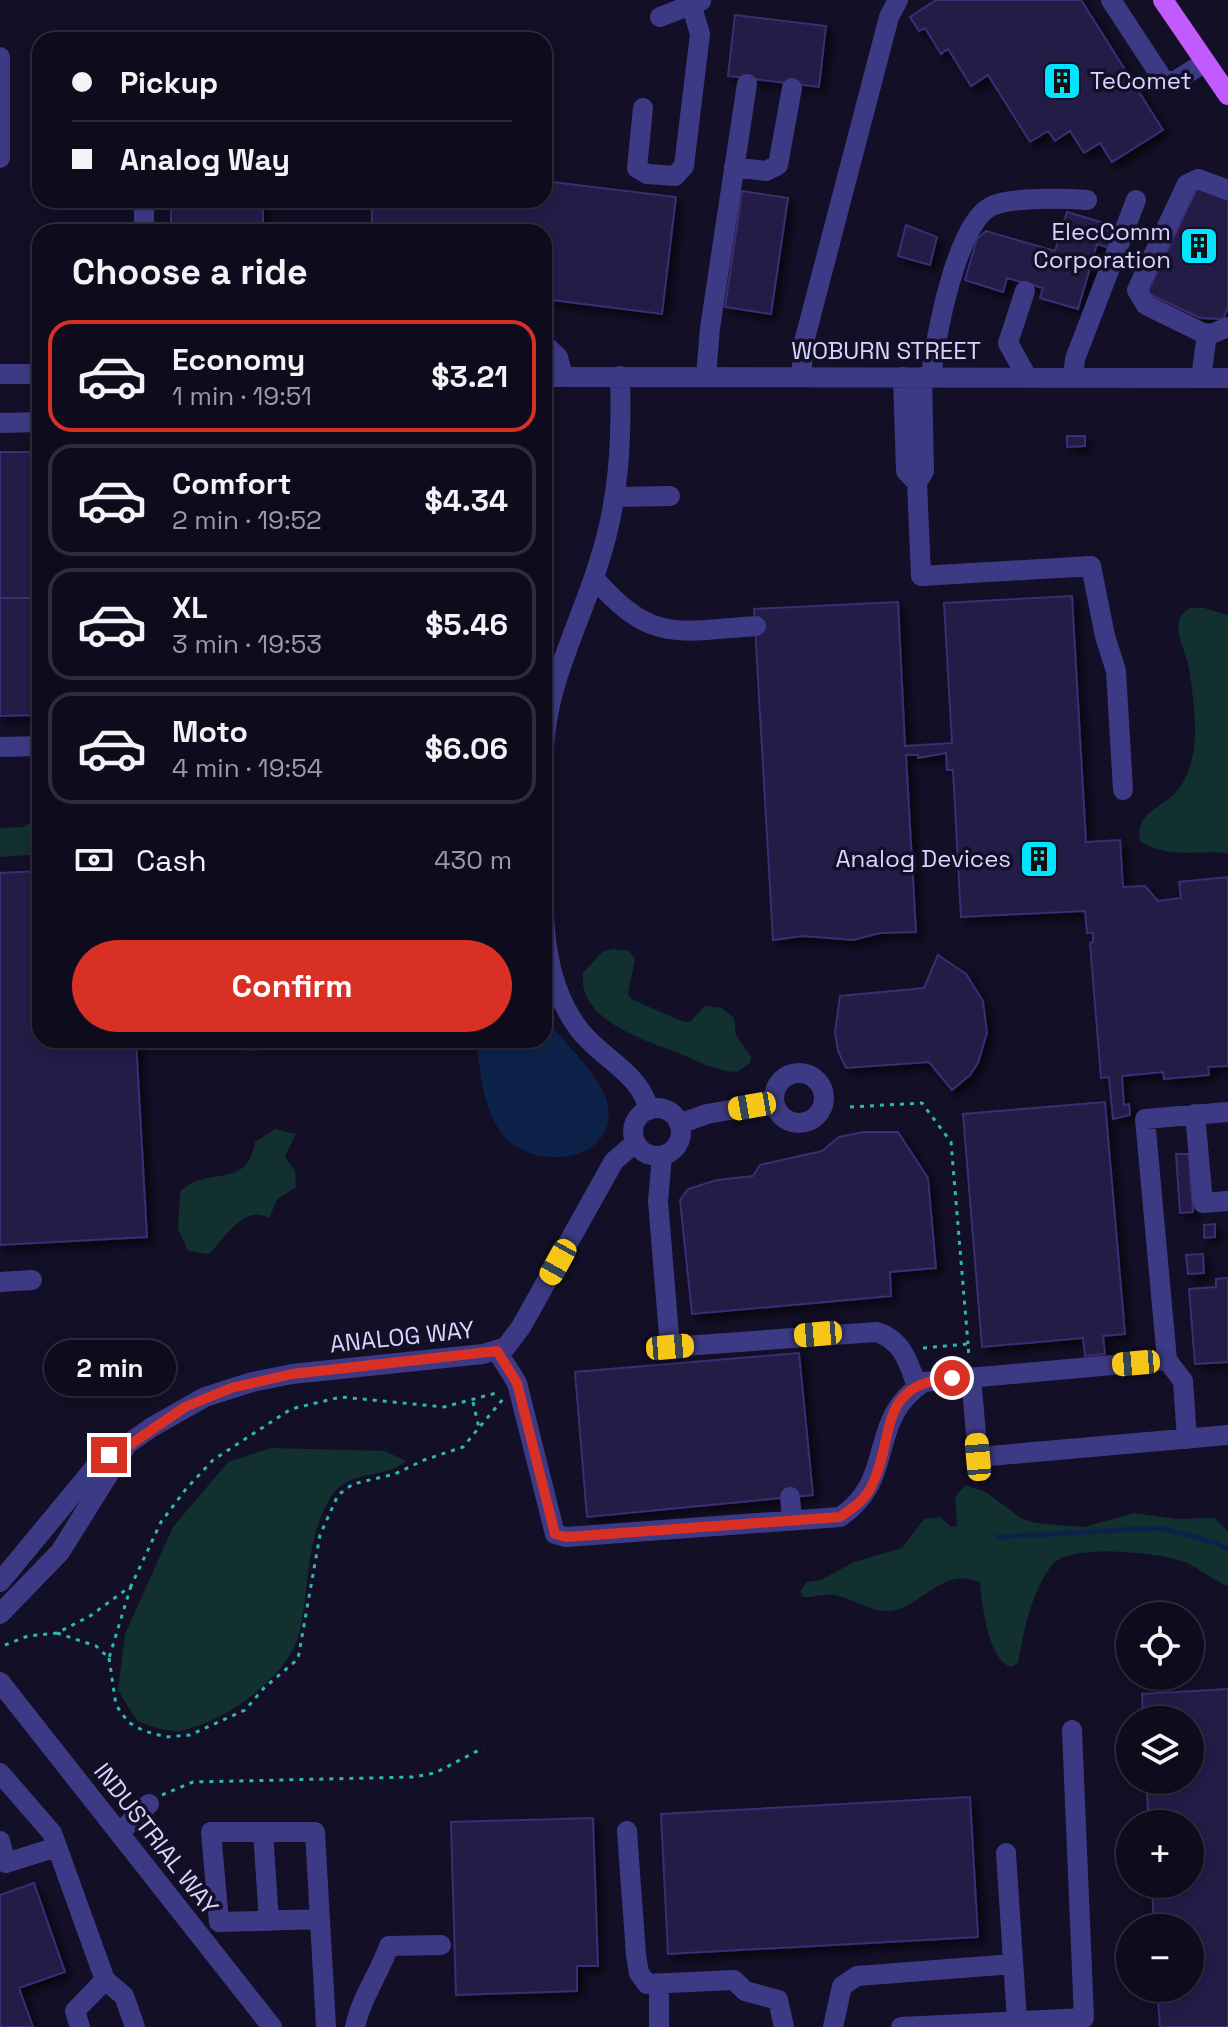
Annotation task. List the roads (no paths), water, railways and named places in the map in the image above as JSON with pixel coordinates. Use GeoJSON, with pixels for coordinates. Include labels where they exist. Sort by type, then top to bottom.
{"type":"FeatureCollection","features":[{"type":"Feature","properties":{"kind":"main road"},"geometry":{"type":"LineString","coordinates":[[1163,0],[1228,95]]}},
{"type":"Feature","properties":{"kind":"street"},"geometry":{"type":"LineString","coordinates":[[801,377],[804,342],[889,17],[898,0]]}},
{"type":"Feature","properties":{"kind":"street"},"geometry":{"type":"LineString","coordinates":[[1111,0],[1164,81],[1175,81],[1204,63]]}},
{"type":"Feature","properties":{"kind":"street"},"geometry":{"type":"LineString","coordinates":[[643,108],[637,168],[644,173],[675,176],[684,166],[700,34],[697,2],[660,17]]}},
{"type":"Feature","properties":{"kind":"street"},"geometry":{"type":"LineString","coordinates":[[0,57],[0,158]]}},
{"type":"Feature","properties":{"kind":"street"},"geometry":{"type":"LineString","coordinates":[[706,376],[710,328],[747,84]]}},
{"type":"Feature","properties":{"kind":"street"},"geometry":{"type":"LineString","coordinates":[[734,167],[766,171],[778,165],[792,88]]}},
{"type":"Feature","properties":{"kind":"street"},"geometry":{"type":"LineString","coordinates":[[1228,190],[1201,180],[1189,182],[1138,288],[1146,305],[1207,334],[1228,327]]}},
{"type":"Feature","properties":{"kind":"street"},"geometry":{"type":"LineString","coordinates":[[1087,200],[996,204],[980,214],[970,230],[919,377],[906,471],[917,483],[921,576],[1091,566],[1105,636],[1116,671],[1123,790]]}},
{"type":"Feature","properties":{"kind":"street"},"geometry":{"type":"LineString","coordinates":[[1073,377],[1075,359],[1136,200]]}},
{"type":"Feature","properties":{"kind":"street"},"geometry":{"type":"LineString","coordinates":[[1025,291],[1008,343],[1027,377]]}},
{"type":"Feature","properties":{"kind":"street"},"geometry":{"type":"LineString","coordinates":[[1201,378],[1207,334]]}},
{"type":"Feature","properties":{"kind":"street"},"geometry":{"type":"LineString","coordinates":[[552,351],[558,357],[554,377]]}},
{"type":"Feature","properties":{"kind":"street"},"geometry":{"type":"LineString","coordinates":[[0,374],[32,374]]}},
{"type":"Feature","properties":{"kind":"street"},"geometry":{"type":"LineString","coordinates":[[552,702],[555,685],[594,578],[616,497],[622,446],[620,376]]}},
{"type":"Feature","properties":{"kind":"street","name":"WOBURN STREET"},"geometry":{"type":"LineString","coordinates":[[554,377],[1228,378]]}},
{"type":"Feature","properties":{"kind":"street"},"geometry":{"type":"LineString","coordinates":[[0,423],[32,422]]}},
{"type":"Feature","properties":{"kind":"street"},"geometry":{"type":"LineString","coordinates":[[616,497],[670,496]]}},
{"type":"Feature","properties":{"kind":"street"},"geometry":{"type":"LineString","coordinates":[[594,578],[622,609],[655,627],[685,631],[756,626]]}},
{"type":"Feature","properties":{"kind":"street"},"geometry":{"type":"LineString","coordinates":[[0,747],[32,746]]}},
{"type":"Feature","properties":{"kind":"street"},"geometry":{"type":"LineString","coordinates":[[552,969],[556,987],[584,1035],[640,1086],[649,1110],[669,1112],[679,1124],[681,1135],[677,1146],[662,1156],[645,1153],[635,1143]]}},
{"type":"Feature","properties":{"kind":"street"},"geometry":{"type":"LineString","coordinates":[[679,1124],[707,1114],[774,1102]]}},
{"type":"Feature","properties":{"kind":"street","name":"ANALOG WAY"},"geometry":{"type":"LineString","coordinates":[[0,1582],[43,1533],[74,1488],[109,1455],[125,1448],[185,1407],[241,1385],[292,1374],[497,1351],[512,1340],[531,1313],[614,1161],[635,1143],[635,1124],[649,1110]]}},
{"type":"Feature","properties":{"kind":"street"},"geometry":{"type":"LineString","coordinates":[[1187,1439],[1183,1381],[1167,1360],[1145,1119],[1228,1112]]}},
{"type":"Feature","properties":{"kind":"street"},"geometry":{"type":"LineString","coordinates":[[1195,1114],[1203,1203],[1228,1201]]}},
{"type":"Feature","properties":{"kind":"street"},"geometry":{"type":"LineString","coordinates":[[662,1156],[658,1201],[670,1355],[876,1332],[887,1335],[904,1354],[917,1387]]}},
{"type":"Feature","properties":{"kind":"street"},"geometry":{"type":"LineString","coordinates":[[0,1282],[32,1280]]}},
{"type":"Feature","properties":{"kind":"street"},"geometry":{"type":"LineString","coordinates":[[497,1351],[517,1383],[551,1531],[560,1537],[602,1525],[840,1517],[860,1504],[872,1485],[890,1418],[917,1387],[933,1379],[1167,1360]]}},
{"type":"Feature","properties":{"kind":"street"},"geometry":{"type":"LineString","coordinates":[[971,1377],[978,1457],[1228,1435]]}},
{"type":"Feature","properties":{"kind":"street","name":"ANALOG WAY"},"geometry":{"type":"LineString","coordinates":[[0,1614],[60,1552],[125,1448]]}},
{"type":"Feature","properties":{"kind":"street"},"geometry":{"type":"LineString","coordinates":[[790,1497],[792,1520]]}},
{"type":"Feature","properties":{"kind":"street","name":"INDUSTRIAL WAY"},"geometry":{"type":"LineString","coordinates":[[2,1692],[119,1833],[272,2027]]}},
{"type":"Feature","properties":{"kind":"street"},"geometry":{"type":"LineString","coordinates":[[901,2027],[1017,2021],[1051,2023],[1084,2018],[1072,1730]]}},
{"type":"Feature","properties":{"kind":"street"},"geometry":{"type":"LineString","coordinates":[[0,1773],[52,1833],[105,1980],[124,1996],[135,2027]]}},
{"type":"Feature","properties":{"kind":"street"},"geometry":{"type":"LineString","coordinates":[[119,1833],[149,1804]]}},
{"type":"Feature","properties":{"kind":"street"},"geometry":{"type":"LineString","coordinates":[[627,1831],[639,1973],[647,1984],[714,1978],[734,1980],[745,1991],[778,2000],[784,2027]]}},
{"type":"Feature","properties":{"kind":"street"},"geometry":{"type":"LineString","coordinates":[[320,1919],[219,1922],[211,1832],[315,1832],[320,1919],[326,2027]]}},
{"type":"Feature","properties":{"kind":"street"},"geometry":{"type":"LineString","coordinates":[[263,1832],[269,1921]]}},
{"type":"Feature","properties":{"kind":"street"},"geometry":{"type":"LineString","coordinates":[[0,1841],[6,1863],[57,1847]]}},
{"type":"Feature","properties":{"kind":"street"},"geometry":{"type":"LineString","coordinates":[[1006,1853],[1017,2021]]}},
{"type":"Feature","properties":{"kind":"street"},"geometry":{"type":"LineString","coordinates":[[355,2027],[358,2011],[381,1970],[389,1946],[441,1945]]}},
{"type":"Feature","properties":{"kind":"street"},"geometry":{"type":"LineString","coordinates":[[833,2027],[842,1986],[857,1976],[1013,1964]]}},
{"type":"Feature","properties":{"kind":"street"},"geometry":{"type":"LineString","coordinates":[[80,2027],[75,2011],[105,1980]]}},
{"type":"Feature","properties":{"kind":"street"},"geometry":{"type":"LineString","coordinates":[[659,1985],[659,2027]]}},
{"type":"Feature","properties":{"kind":"water"},"geometry":{"type":"Polygon","coordinates":[[[552,1026],[605,1094],[607,1125],[599,1140],[586,1150],[570,1156],[532,1154],[502,1134],[490,1113],[477,1048],[552,1048],[552,1026]]]}},
{"type":"Feature","properties":{"kind":"waterway"},"geometry":{"type":"LineString","coordinates":[[997,1537],[1158,1528],[1228,1549]]}},
{"type":"Feature","properties":{"kind":"place","name":"TeComet"},"geometry":{"type":"Point","coordinates":[1062,81]}},
{"type":"Feature","properties":{"kind":"place","name":"ElecComm Corporation"},"geometry":{"type":"Point","coordinates":[1199,246]}},
{"type":"Feature","properties":{"kind":"place","name":"Analog Devices"},"geometry":{"type":"Point","coordinates":[1039,859]}}]}
